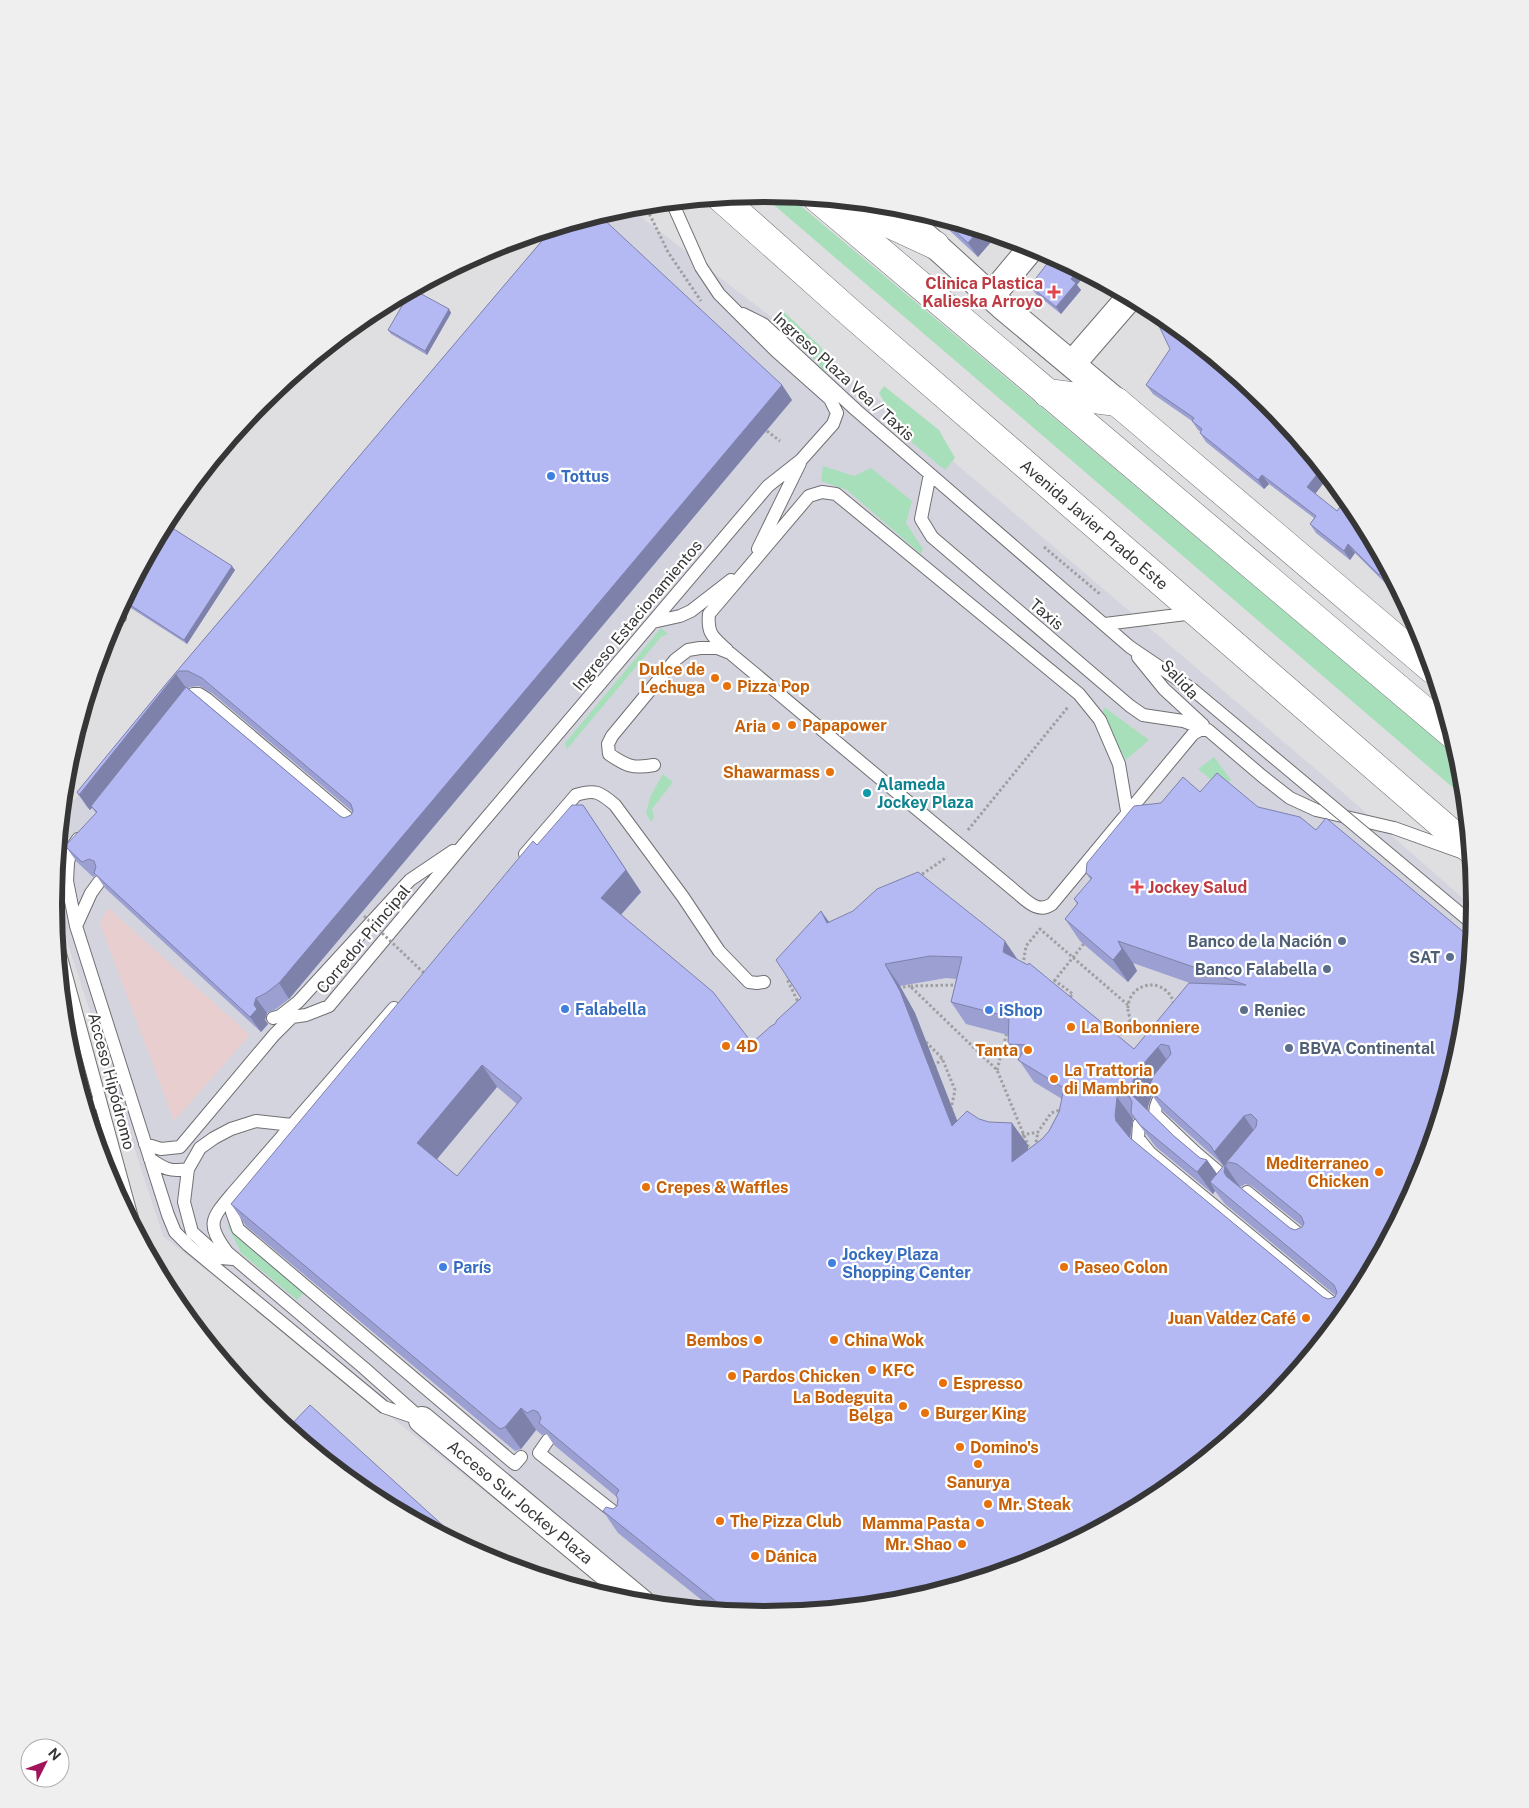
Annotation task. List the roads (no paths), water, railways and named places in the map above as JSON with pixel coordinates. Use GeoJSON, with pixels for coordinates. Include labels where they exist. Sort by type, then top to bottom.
{"type":"FeatureCollection","features":[{"type":"Feature","properties":{"kind":"main road","name":"Avenida Javier Prado Este"},"geometry":{"type":"LineString","coordinates":[[728,204],[855,317],[1463,843]]}},
{"type":"Feature","properties":{"kind":"main road"},"geometry":{"type":"LineString","coordinates":[[825,205],[1444,727]]}},
{"type":"Feature","properties":{"kind":"main road"},"geometry":{"type":"LineString","coordinates":[[855,208],[935,246]]}},
{"type":"Feature","properties":{"kind":"main road"},"geometry":{"type":"LineString","coordinates":[[1047,393],[1117,402],[1423,661]]}},
{"type":"Feature","properties":{"kind":"main road"},"geometry":{"type":"LineString","coordinates":[[1410,698],[1437,703]]}},
{"type":"Feature","properties":{"kind":"street"},"geometry":{"type":"LineString","coordinates":[[902,215],[935,246],[1117,402]]}},
{"type":"Feature","properties":{"kind":"street"},"geometry":{"type":"LineString","coordinates":[[992,295],[1027,253]]}},
{"type":"Feature","properties":{"kind":"street"},"geometry":{"type":"LineString","coordinates":[[1072,364],[1126,302]]}},
{"type":"Feature","properties":{"kind":"street","name":"Acceso Sur Jockey Plaza"},"geometry":{"type":"LineString","coordinates":[[422,1420],[630,1593]]}},
{"type":"Feature","properties":{"kind":"lane"},"geometry":{"type":"LineString","coordinates":[[675,208],[701,268],[714,288],[732,309]]}},
{"type":"Feature","properties":{"kind":"lane","name":"Ingreso Estacionamientos"},"geometry":{"type":"LineString","coordinates":[[465,843],[768,486],[801,460],[833,424],[836,413],[830,400],[732,309]]}},
{"type":"Feature","properties":{"kind":"lane","name":"Ingreso Plaza Vea / Taxis"},"geometry":{"type":"LineString","coordinates":[[732,309],[763,324],[856,410],[1130,647]]}},
{"type":"Feature","properties":{"kind":"lane"},"geometry":{"type":"LineString","coordinates":[[653,622],[680,616],[691,611],[750,565],[801,460]]}},
{"type":"Feature","properties":{"kind":"lane","name":"Taxis"},"geometry":{"type":"LineString","coordinates":[[930,474],[920,519],[932,537],[1130,706],[1143,715],[1183,721],[1208,730]]}},
{"type":"Feature","properties":{"kind":"lane"},"geometry":{"type":"LineString","coordinates":[[1127,811],[1119,764],[1100,720],[1079,694],[836,494],[822,492],[809,496],[709,614],[708,626],[712,636],[1033,906],[1039,908],[1046,908],[1052,904],[1127,811],[1193,734],[1200,730],[1208,730]]}},
{"type":"Feature","properties":{"kind":"lane"},"geometry":{"type":"LineString","coordinates":[[1105,624],[1196,613]]}},
{"type":"Feature","properties":{"kind":"lane"},"geometry":{"type":"LineString","coordinates":[[1130,647],[1192,689],[1466,918]]}},
{"type":"Feature","properties":{"kind":"lane","name":"Salida"},"geometry":{"type":"LineString","coordinates":[[1130,647],[1164,689],[1208,730],[1290,798],[1316,810],[1394,828],[1464,853]]}},
{"type":"Feature","properties":{"kind":"lane"},"geometry":{"type":"LineString","coordinates":[[654,765],[641,768],[621,763],[609,754],[608,744],[612,736],[675,660],[688,650],[717,648],[730,652]]}},
{"type":"Feature","properties":{"kind":"lane"},"geometry":{"type":"LineString","coordinates":[[175,716],[193,694],[198,694],[356,825]]}},
{"type":"Feature","properties":{"kind":"lane"},"geometry":{"type":"LineString","coordinates":[[515,866],[576,795],[587,792],[602,793],[615,805],[683,897],[719,951],[749,982],[764,982]]}},
{"type":"Feature","properties":{"kind":"lane"},"geometry":{"type":"LineString","coordinates":[[86,828],[71,849],[68,863],[67,881],[76,926],[144,1141],[176,1232],[188,1245],[384,1408],[422,1420]]}},
{"type":"Feature","properties":{"kind":"lane"},"geometry":{"type":"LineString","coordinates":[[273,1018],[280,1016],[298,1002],[410,880],[465,843]]}},
{"type":"Feature","properties":{"kind":"lane","name":"Corredor Principal"},"geometry":{"type":"LineString","coordinates":[[144,1141],[161,1149],[180,1147],[274,1035],[292,1017],[306,1015],[329,1006],[465,843]]}},
{"type":"Feature","properties":{"kind":"lane"},"geometry":{"type":"LineString","coordinates":[[76,926],[91,893],[99,882]]}},
{"type":"Feature","properties":{"kind":"lane","name":"Acceso Hipódromo"},"geometry":{"type":"LineString","coordinates":[[67,980],[125,1193]]}},
{"type":"Feature","properties":{"kind":"lane"},"geometry":{"type":"LineString","coordinates":[[401,1000],[216,1212],[212,1224],[216,1238],[227,1252],[364,1368],[422,1420]]}},
{"type":"Feature","properties":{"kind":"lane"},"geometry":{"type":"LineString","coordinates":[[1174,1080],[1158,1099],[1155,1114],[1194,1153],[1221,1174]]}},
{"type":"Feature","properties":{"kind":"lane"},"geometry":{"type":"LineString","coordinates":[[92,1104],[100,1101]]}},
{"type":"Feature","properties":{"kind":"lane"},"geometry":{"type":"LineString","coordinates":[[235,1259],[221,1258],[192,1232],[184,1202],[188,1169],[200,1148],[231,1129],[256,1121],[292,1125]]}},
{"type":"Feature","properties":{"kind":"lane"},"geometry":{"type":"LineString","coordinates":[[1139,1124],[1138,1138],[1150,1153],[1217,1202],[1338,1308]]}},
{"type":"Feature","properties":{"kind":"lane"},"geometry":{"type":"LineString","coordinates":[[150,1159],[164,1168],[174,1171],[188,1169]]}},
{"type":"Feature","properties":{"kind":"lane"},"geometry":{"type":"LineString","coordinates":[[1247,1192],[1311,1244]]}},
{"type":"Feature","properties":{"kind":"lane"},"geometry":{"type":"LineString","coordinates":[[232,1194],[232,1212],[238,1229],[515,1464],[522,1457]]}},
{"type":"Feature","properties":{"kind":"lane"},"geometry":{"type":"LineString","coordinates":[[548,1440],[538,1453],[626,1522]]}},
{"type":"Feature","properties":{"kind":"place","name":"Clinica Plastica Kalieska Arroyo"},"geometry":{"type":"Point","coordinates":[1054,292]}},
{"type":"Feature","properties":{"kind":"place","name":"Tottus"},"geometry":{"type":"Point","coordinates":[551,476]}},
{"type":"Feature","properties":{"kind":"place","name":"Dulce de Lechuga"},"geometry":{"type":"Point","coordinates":[715,678]}},
{"type":"Feature","properties":{"kind":"place","name":"Pizza Pop"},"geometry":{"type":"Point","coordinates":[727,686]}},
{"type":"Feature","properties":{"kind":"place","name":"Papapower"},"geometry":{"type":"Point","coordinates":[792,725]}},
{"type":"Feature","properties":{"kind":"place","name":"Aria"},"geometry":{"type":"Point","coordinates":[776,726]}},
{"type":"Feature","properties":{"kind":"place","name":"Shawarmass"},"geometry":{"type":"Point","coordinates":[830,772]}},
{"type":"Feature","properties":{"kind":"place","name":"Alameda Jockey Plaza"},"geometry":{"type":"Point","coordinates":[867,793]}},
{"type":"Feature","properties":{"kind":"place","name":"Jockey Salud"},"geometry":{"type":"Point","coordinates":[1137,887]}},
{"type":"Feature","properties":{"kind":"place","name":"Banco de la Nación"},"geometry":{"type":"Point","coordinates":[1342,941]}},
{"type":"Feature","properties":{"kind":"place","name":"SAT"},"geometry":{"type":"Point","coordinates":[1450,957]}},
{"type":"Feature","properties":{"kind":"place","name":"Banco Falabella"},"geometry":{"type":"Point","coordinates":[1327,969]}},
{"type":"Feature","properties":{"kind":"place","name":"Falabella"},"geometry":{"type":"Point","coordinates":[565,1009]}},
{"type":"Feature","properties":{"kind":"place","name":"iShop"},"geometry":{"type":"Point","coordinates":[989,1010]}},
{"type":"Feature","properties":{"kind":"place","name":"Reniec"},"geometry":{"type":"Point","coordinates":[1244,1010]}},
{"type":"Feature","properties":{"kind":"place","name":"La Bonbonniere"},"geometry":{"type":"Point","coordinates":[1071,1027]}},
{"type":"Feature","properties":{"kind":"place","name":"4D"},"geometry":{"type":"Point","coordinates":[726,1046]}},
{"type":"Feature","properties":{"kind":"place","name":"BBVA Continental"},"geometry":{"type":"Point","coordinates":[1289,1048]}},
{"type":"Feature","properties":{"kind":"place","name":"Tanta"},"geometry":{"type":"Point","coordinates":[1028,1050]}},
{"type":"Feature","properties":{"kind":"place","name":"La Trattoria di Mambrino"},"geometry":{"type":"Point","coordinates":[1054,1079]}},
{"type":"Feature","properties":{"kind":"place","name":"Mediterraneo Chicken"},"geometry":{"type":"Point","coordinates":[1379,1172]}},
{"type":"Feature","properties":{"kind":"place","name":"Crepes & Waffles"},"geometry":{"type":"Point","coordinates":[646,1187]}},
{"type":"Feature","properties":{"kind":"place","name":"Jockey Plaza Shopping Center"},"geometry":{"type":"Point","coordinates":[832,1263]}},
{"type":"Feature","properties":{"kind":"place","name":"París"},"geometry":{"type":"Point","coordinates":[443,1267]}},
{"type":"Feature","properties":{"kind":"place","name":"Paseo Colon"},"geometry":{"type":"Point","coordinates":[1064,1267]}},
{"type":"Feature","properties":{"kind":"place","name":"Juan Valdez Café"},"geometry":{"type":"Point","coordinates":[1306,1318]}},
{"type":"Feature","properties":{"kind":"place","name":"Bembos"},"geometry":{"type":"Point","coordinates":[758,1340]}},
{"type":"Feature","properties":{"kind":"place","name":"China Wok"},"geometry":{"type":"Point","coordinates":[834,1340]}},
{"type":"Feature","properties":{"kind":"place","name":"KFC"},"geometry":{"type":"Point","coordinates":[872,1370]}},
{"type":"Feature","properties":{"kind":"place","name":"Pardos Chicken"},"geometry":{"type":"Point","coordinates":[732,1376]}},
{"type":"Feature","properties":{"kind":"place","name":"Espresso"},"geometry":{"type":"Point","coordinates":[943,1383]}},
{"type":"Feature","properties":{"kind":"place","name":"La Bodeguita Belga"},"geometry":{"type":"Point","coordinates":[903,1406]}},
{"type":"Feature","properties":{"kind":"place","name":"Burger King"},"geometry":{"type":"Point","coordinates":[925,1413]}},
{"type":"Feature","properties":{"kind":"place","name":"Domino's"},"geometry":{"type":"Point","coordinates":[960,1447]}},
{"type":"Feature","properties":{"kind":"place","name":"Sanurya"},"geometry":{"type":"Point","coordinates":[978,1464]}},
{"type":"Feature","properties":{"kind":"place","name":"Mr. Steak"},"geometry":{"type":"Point","coordinates":[988,1504]}},
{"type":"Feature","properties":{"kind":"place","name":"The Pizza Club"},"geometry":{"type":"Point","coordinates":[720,1521]}},
{"type":"Feature","properties":{"kind":"place","name":"Mamma Pasta"},"geometry":{"type":"Point","coordinates":[980,1523]}},
{"type":"Feature","properties":{"kind":"place","name":"Mr. Shao"},"geometry":{"type":"Point","coordinates":[962,1544]}},
{"type":"Feature","properties":{"kind":"place","name":"Dánica"},"geometry":{"type":"Point","coordinates":[755,1556]}}]}
